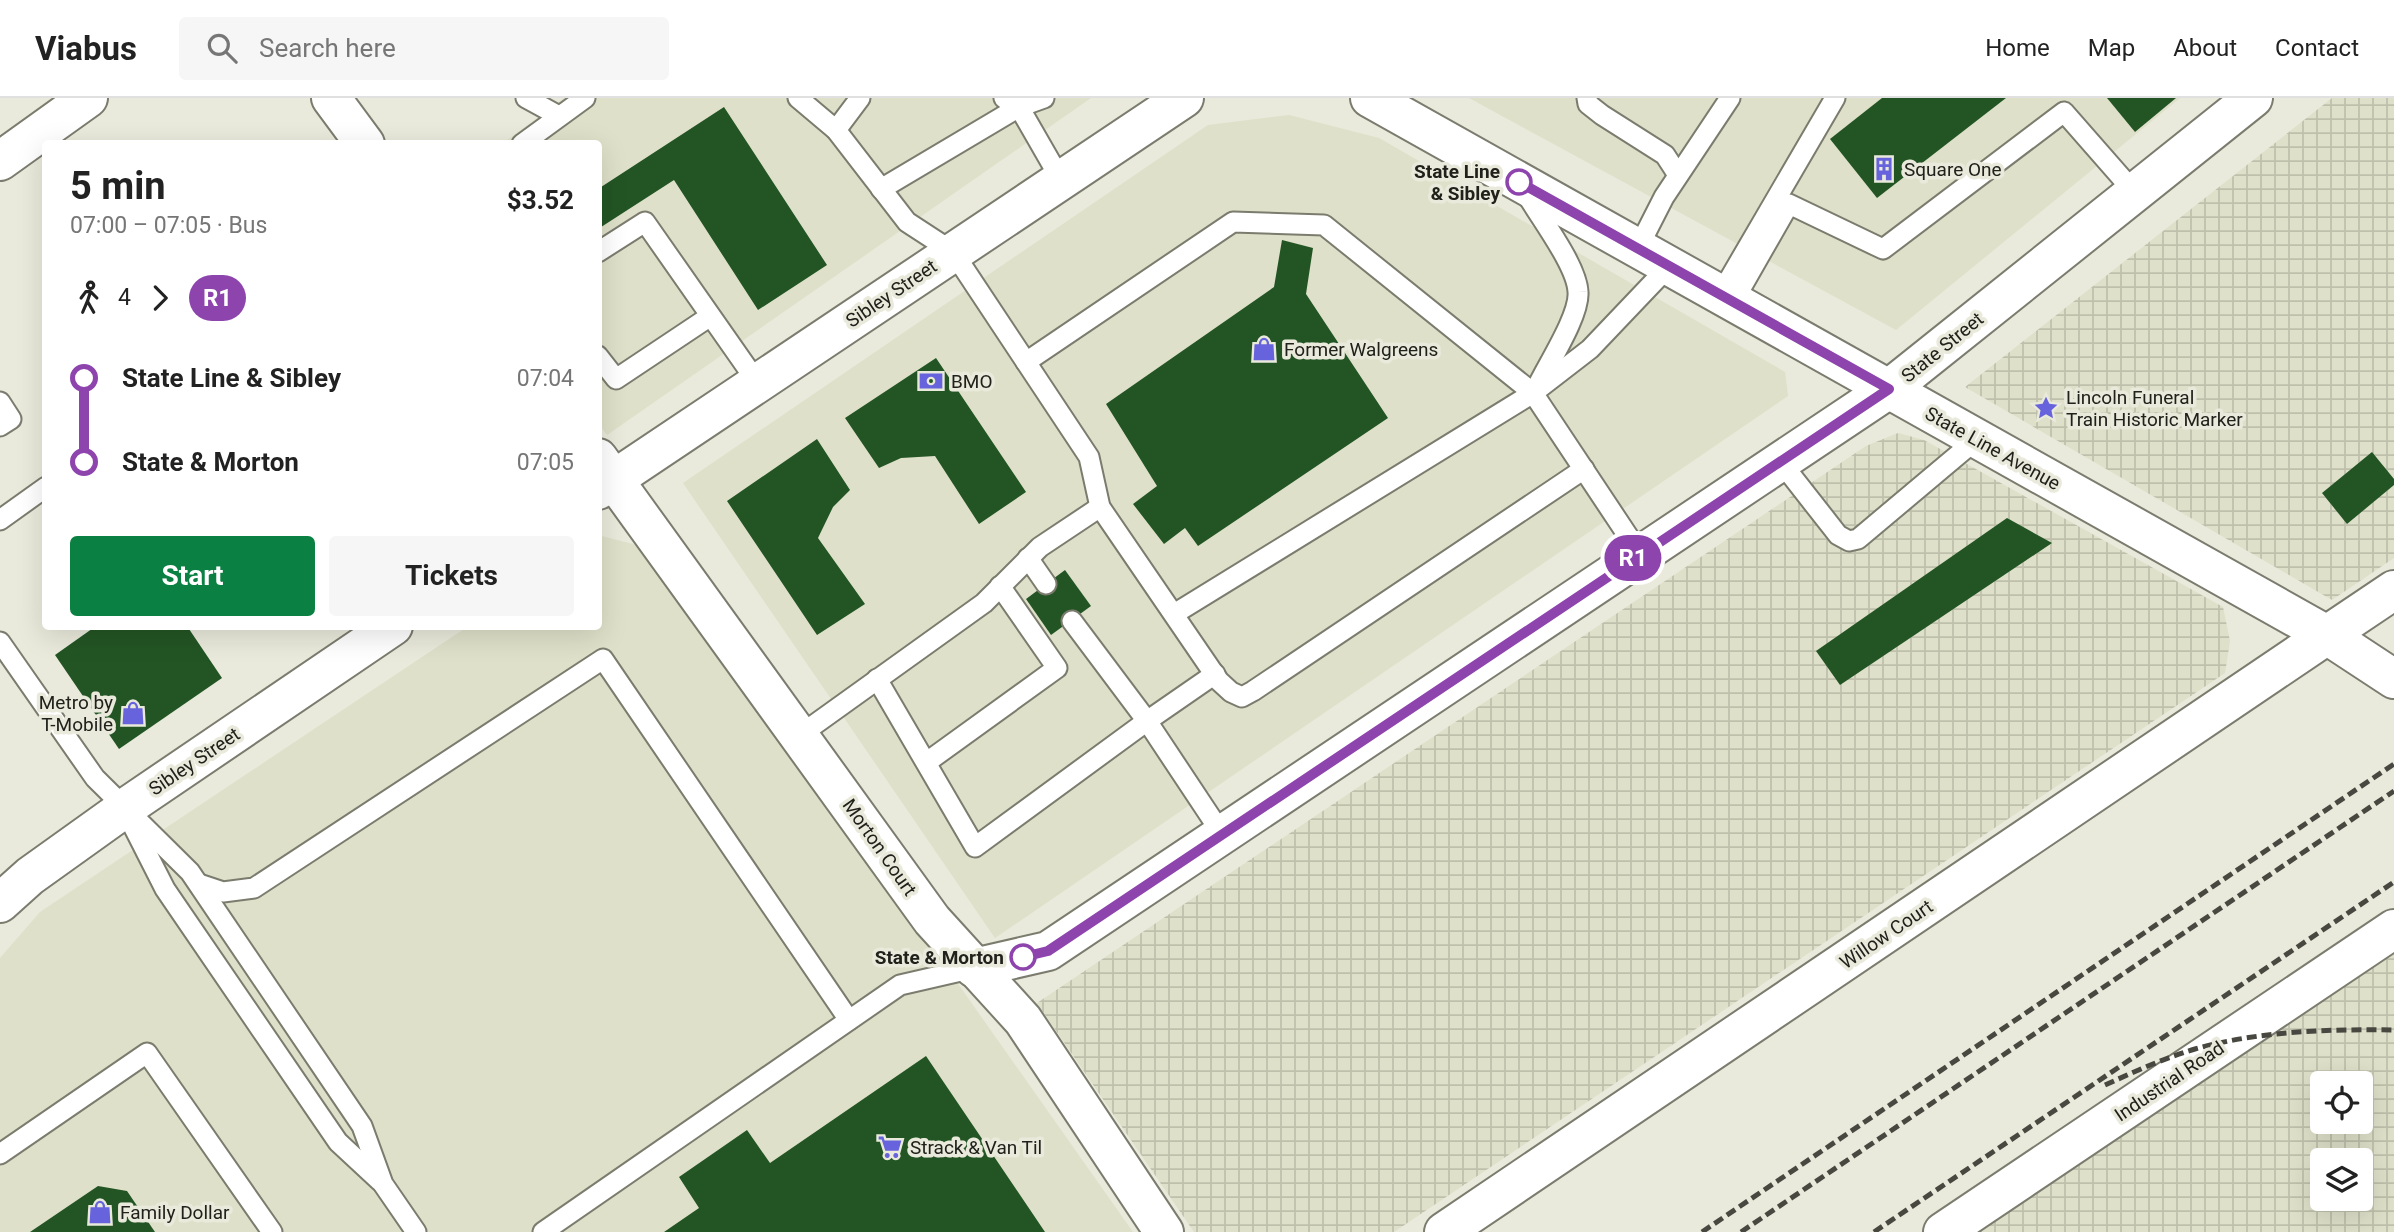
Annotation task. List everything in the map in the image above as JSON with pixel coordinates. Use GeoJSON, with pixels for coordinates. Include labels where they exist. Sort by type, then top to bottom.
{"type":"FeatureCollection","features":[{"type":"Feature","properties":{"kind":"street"},"geometry":{"type":"LineString","coordinates":[[0,160],[88,98]]}},
{"type":"Feature","properties":{"kind":"street"},"geometry":{"type":"LineString","coordinates":[[331,98],[362,140]]}},
{"type":"Feature","properties":{"kind":"street","name":"Sibley Street"},"geometry":{"type":"LineString","coordinates":[[604,476],[757,382],[1184,98]]}},
{"type":"Feature","properties":{"kind":"street","name":"State Line Avenue"},"geometry":{"type":"LineString","coordinates":[[1370,98],[2328,635],[2394,679]]}},
{"type":"Feature","properties":{"kind":"street","name":"State Street"},"geometry":{"type":"LineString","coordinates":[[975,968],[1048,951],[1889,389],[2253,98]]}},
{"type":"Feature","properties":{"kind":"street","name":"Morton Court"},"geometry":{"type":"LineString","coordinates":[[604,476],[800,735],[932,920],[1023,1020],[1164,1232]]}},
{"type":"Feature","properties":{"kind":"street","name":"Willow Court"},"geometry":{"type":"LineString","coordinates":[[1444,1232],[2394,590]]}},
{"type":"Feature","properties":{"kind":"street","name":"Sibley Street"},"geometry":{"type":"LineString","coordinates":[[0,903],[30,876],[125,808],[387,630]]}},
{"type":"Feature","properties":{"kind":"street","name":"Industrial Road"},"geometry":{"type":"LineString","coordinates":[[1943,1232],[2394,929]]}},
{"type":"Feature","properties":{"kind":"lane"},"geometry":{"type":"LineString","coordinates":[[526,98],[559,116]]}},
{"type":"Feature","properties":{"kind":"lane"},"geometry":{"type":"LineString","coordinates":[[527,140],[585,98]]}},
{"type":"Feature","properties":{"kind":"lane"},"geometry":{"type":"LineString","coordinates":[[798,98],[836,130],[907,222],[953,252],[1089,457],[1100,507],[1215,674],[1231,692],[1242,696],[1253,691],[1584,469]]}},
{"type":"Feature","properties":{"kind":"lane"},"geometry":{"type":"LineString","coordinates":[[836,130],[860,98]]}},
{"type":"Feature","properties":{"kind":"lane"},"geometry":{"type":"LineString","coordinates":[[1587,98],[1588,104],[1602,115],[1665,155],[1678,175]]}},
{"type":"Feature","properties":{"kind":"lane"},"geometry":{"type":"LineString","coordinates":[[1174,614],[1533,393],[1590,349],[1653,257],[1678,175],[1730,98]]}},
{"type":"Feature","properties":{"kind":"lane"},"geometry":{"type":"LineString","coordinates":[[1727,298],[1835,98]]}},
{"type":"Feature","properties":{"kind":"lane"},"geometry":{"type":"LineString","coordinates":[[881,189],[1025,101],[1061,180]]}},
{"type":"Feature","properties":{"kind":"lane"},"geometry":{"type":"LineString","coordinates":[[1727,298],[1789,204],[1883,249],[2064,112],[2135,193]]}},
{"type":"Feature","properties":{"kind":"lane"},"geometry":{"type":"LineString","coordinates":[[1519,182],[1574,273],[1578,293],[1574,313],[1533,393]]}},
{"type":"Feature","properties":{"kind":"lane"},"geometry":{"type":"LineString","coordinates":[[602,249],[645,222],[757,382]]}},
{"type":"Feature","properties":{"kind":"lane"},"geometry":{"type":"LineString","coordinates":[[1026,362],[1233,222],[1324,225],[1533,393],[1640,554]]}},
{"type":"Feature","properties":{"kind":"lane"},"geometry":{"type":"LineString","coordinates":[[602,361],[616,379],[709,317]]}},
{"type":"Feature","properties":{"kind":"lane"},"geometry":{"type":"LineString","coordinates":[[0,402],[11,419],[0,426]]}},
{"type":"Feature","properties":{"kind":"lane"},"geometry":{"type":"LineString","coordinates":[[1780,461],[1838,535],[1849,541],[1858,539],[1977,439]]}},
{"type":"Feature","properties":{"kind":"lane"},"geometry":{"type":"LineString","coordinates":[[0,520],[42,490]]}},
{"type":"Feature","properties":{"kind":"lane"},"geometry":{"type":"LineString","coordinates":[[800,735],[984,603],[1040,547],[1100,507]]}},
{"type":"Feature","properties":{"kind":"lane"},"geometry":{"type":"LineString","coordinates":[[1028,558],[1046,584]]}},
{"type":"Feature","properties":{"kind":"lane"},"geometry":{"type":"LineString","coordinates":[[927,762],[1057,668],[1000,586]]}},
{"type":"Feature","properties":{"kind":"lane"},"geometry":{"type":"LineString","coordinates":[[1072,621],[1147,721],[1222,834]]}},
{"type":"Feature","properties":{"kind":"lane"},"geometry":{"type":"LineString","coordinates":[[0,642],[95,778],[199,884],[362,1126],[383,1184]]}},
{"type":"Feature","properties":{"kind":"lane"},"geometry":{"type":"LineString","coordinates":[[199,884],[223,892],[254,888],[603,659],[849,1020]]}},
{"type":"Feature","properties":{"kind":"lane"},"geometry":{"type":"LineString","coordinates":[[877,679],[975,847],[1215,674]]}},
{"type":"Feature","properties":{"kind":"lane"},"geometry":{"type":"LineString","coordinates":[[125,808],[165,889],[296,1081],[338,1142],[383,1184],[416,1232]]}},
{"type":"Feature","properties":{"kind":"lane"},"geometry":{"type":"LineString","coordinates":[[543,1232],[900,985],[975,968]]}},
{"type":"Feature","properties":{"kind":"lane"},"geometry":{"type":"LineString","coordinates":[[0,1154],[147,1053],[272,1232]]}},
{"type":"Feature","properties":{"kind":"lane"},"geometry":{"type":"LineString","coordinates":[[296,1081],[321,1065]]}},
{"type":"Feature","properties":{"kind":"shaded area"},"geometry":{"type":"Polygon","coordinates":[[[564,98],[1091,98],[607,435],[602,428],[602,140],[507,140],[564,98]]]}},
{"type":"Feature","properties":{"kind":"shaded area","name":"Square One"},"geometry":{"type":"Polygon","coordinates":[[[1469,98],[2180,98],[1896,330],[1469,98]]]}},
{"type":"Feature","properties":{"kind":"shaded area"},"geometry":{"type":"Polygon","coordinates":[[[2332,98],[2394,98],[2394,558],[2332,600],[1965,387],[2332,98]]]}},
{"type":"Feature","properties":{"kind":"shaded area"},"geometry":{"type":"Polygon","coordinates":[[[1289,115],[1379,138],[1785,372],[1788,396],[995,938],[683,483],[1208,125],[1289,115]]]}},
{"type":"Feature","properties":{"kind":"shaded area"},"geometry":{"type":"Polygon","coordinates":[[[1898,433],[1924,440],[2223,607],[2230,641],[2225,673],[1394,1232],[1194,1232],[1037,1003],[1866,446],[1898,433]]]}},
{"type":"Feature","properties":{"kind":"shaded area"},"geometry":{"type":"Polygon","coordinates":[[[602,536],[644,547],[662,564],[1133,1232],[0,1232],[0,958],[40,912],[463,630],[602,630],[602,536]]]}},
{"type":"Feature","properties":{"kind":"shaded area"},"geometry":{"type":"Polygon","coordinates":[[[2394,944],[2394,1232],[1978,1232],[2394,944]]]}},
{"type":"Feature","properties":{"kind":"building","name":"Square One"},"geometry":{"type":"Polygon","coordinates":[[[1882,98],[2006,98],[1877,198],[1830,139],[1882,98]]]}},
{"type":"Feature","properties":{"kind":"building"},"geometry":{"type":"Polygon","coordinates":[[[2107,98],[2176,98],[2135,132],[2107,98]]]}},
{"type":"Feature","properties":{"kind":"building"},"geometry":{"type":"Polygon","coordinates":[[[724,107],[827,265],[758,310],[674,180],[602,226],[602,186],[724,107]]]}},
{"type":"Feature","properties":{"kind":"building","name":"Former Walgreens"},"geometry":{"type":"Polygon","coordinates":[[[1282,240],[1313,248],[1306,294],[1388,418],[1198,546],[1185,528],[1164,544],[1133,504],[1157,486],[1106,404],[1274,287],[1282,240]]]}},
{"type":"Feature","properties":{"kind":"building"},"geometry":{"type":"Polygon","coordinates":[[[936,358],[1026,492],[979,524],[935,456],[901,458],[879,468],[845,418],[936,358]]]}},
{"type":"Feature","properties":{"kind":"building"},"geometry":{"type":"Polygon","coordinates":[[[817,439],[850,490],[833,507],[818,538],[865,604],[817,635],[727,501],[817,439]]]}},
{"type":"Feature","properties":{"kind":"building"},"geometry":{"type":"Polygon","coordinates":[[[2372,452],[2394,479],[2394,485],[2347,524],[2322,493],[2372,452]]]}},
{"type":"Feature","properties":{"kind":"building"},"geometry":{"type":"Polygon","coordinates":[[[2007,518],[2052,543],[1840,685],[1816,651],[2007,518]]]}},
{"type":"Feature","properties":{"kind":"building"},"geometry":{"type":"Polygon","coordinates":[[[1065,570],[1091,606],[1051,635],[1026,599],[1065,570]]]}},
{"type":"Feature","properties":{"kind":"building","name":"Metro by T-Mobile"},"geometry":{"type":"Polygon","coordinates":[[[90,630],[190,630],[222,678],[119,749],[55,655],[90,630]]]}},
{"type":"Feature","properties":{"kind":"building","name":"Strack & Van Til"},"geometry":{"type":"Polygon","coordinates":[[[926,1056],[1045,1232],[664,1232],[699,1208],[679,1177],[747,1130],[770,1163],[926,1056]]]}},
{"type":"Feature","properties":{"kind":"building","name":"Family Dollar"},"geometry":{"type":"Polygon","coordinates":[[[98,1186],[127,1191],[155,1232],[30,1232],[98,1186]]]}},
{"type":"Feature","properties":{"kind":"railway"},"geometry":{"type":"LineString","coordinates":[[1702,1232],[2394,764]]}},
{"type":"Feature","properties":{"kind":"railway"},"geometry":{"type":"LineString","coordinates":[[1741,1232],[2394,791]]}},
{"type":"Feature","properties":{"kind":"railway"},"geometry":{"type":"LineString","coordinates":[[1874,1232],[2394,882]]}},
{"type":"Feature","properties":{"kind":"railway"},"geometry":{"type":"LineString","coordinates":[[2105,1085],[2195,1049],[2244,1038],[2294,1032],[2394,1030]]}},
{"type":"Feature","properties":{"kind":"bus line","name":"R1"},"geometry":{"type":"LineString","coordinates":[[1023,957],[1048,951],[1889,389],[1519,182]]}},
{"type":"Feature","properties":{"kind":"place","name":"Square One"},"geometry":{"type":"Point","coordinates":[1884,169]}},
{"type":"Feature","properties":{"kind":"place","name":"State Line & Sibley"},"geometry":{"type":"Point","coordinates":[1519,182]}},
{"type":"Feature","properties":{"kind":"place","name":"Former Walgreens"},"geometry":{"type":"Point","coordinates":[1264,349]}},
{"type":"Feature","properties":{"kind":"place","name":"BMO"},"geometry":{"type":"Point","coordinates":[931,381]}},
{"type":"Feature","properties":{"kind":"place","name":"Lincoln Funeral Train Historic Marker"},"geometry":{"type":"Point","coordinates":[2046,408]}},
{"type":"Feature","properties":{"kind":"place","name":"Metro by T-Mobile"},"geometry":{"type":"Point","coordinates":[133,713]}},
{"type":"Feature","properties":{"kind":"place","name":"State & Morton"},"geometry":{"type":"Point","coordinates":[1023,957]}},
{"type":"Feature","properties":{"kind":"place","name":"Strack & Van Til"},"geometry":{"type":"Point","coordinates":[890,1147]}},
{"type":"Feature","properties":{"kind":"place","name":"Family Dollar"},"geometry":{"type":"Point","coordinates":[100,1212]}}]}
